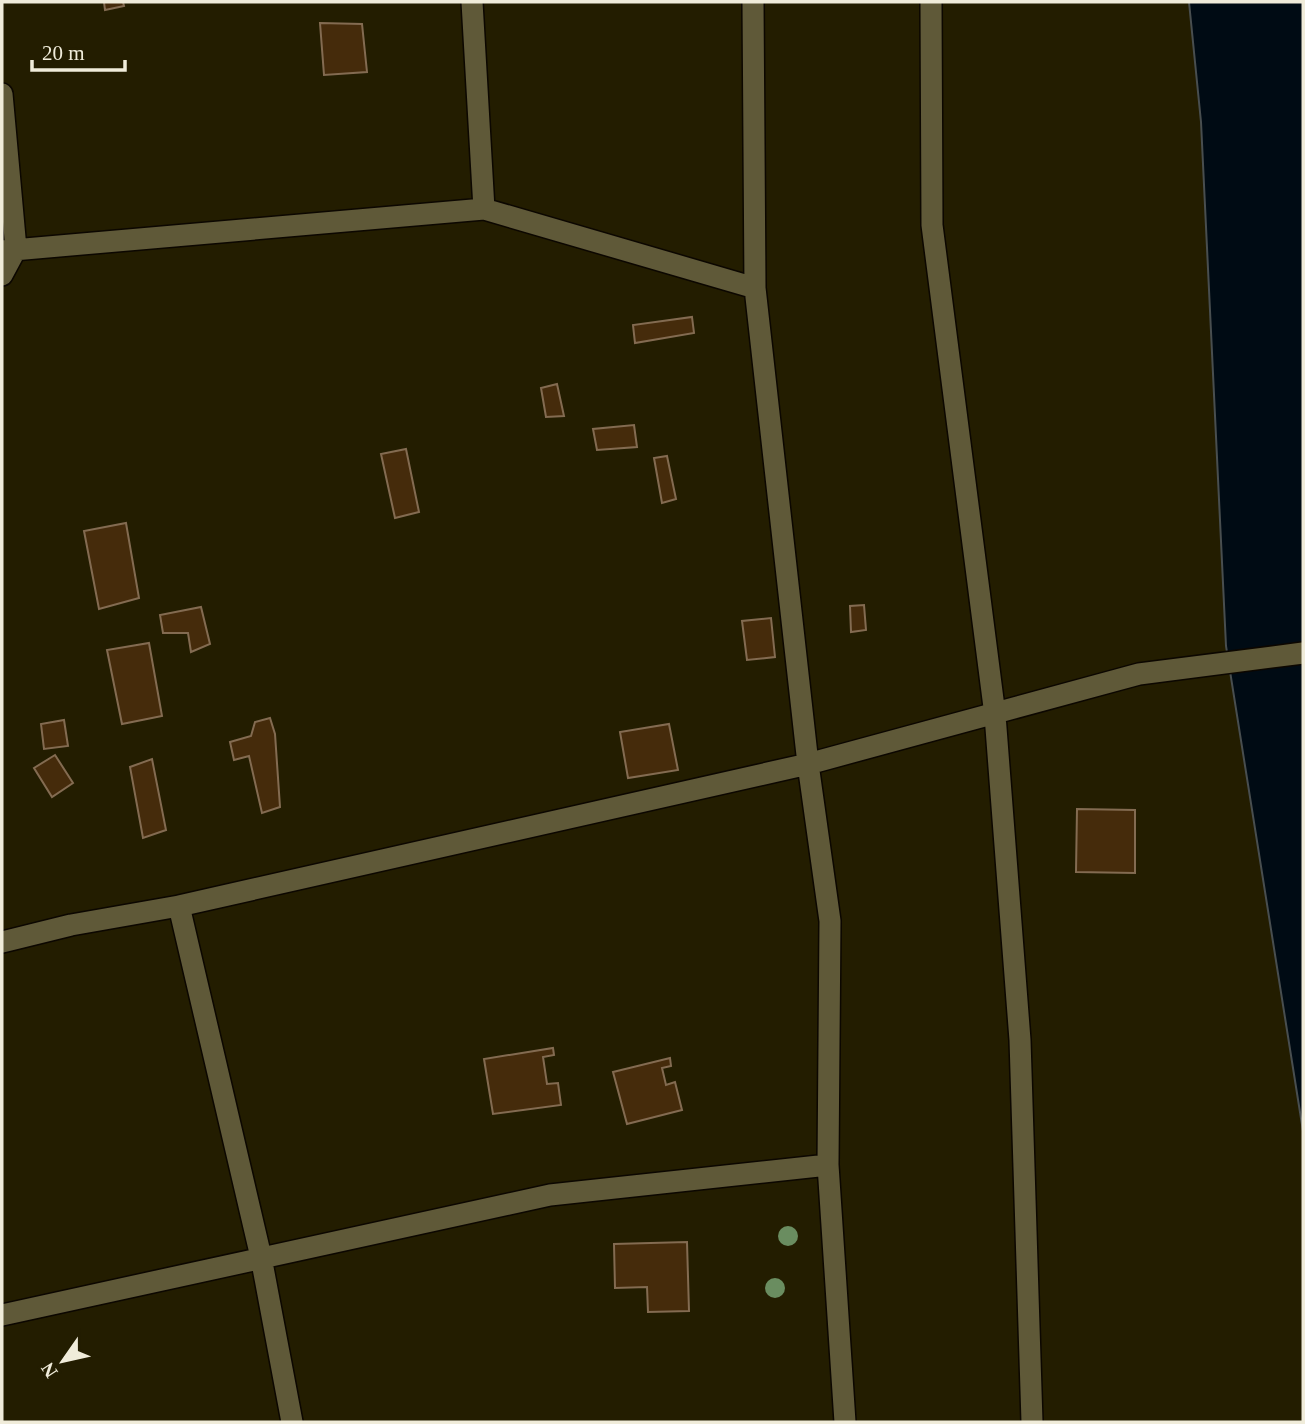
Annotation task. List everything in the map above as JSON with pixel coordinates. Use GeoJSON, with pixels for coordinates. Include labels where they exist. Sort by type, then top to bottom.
{"type":"FeatureCollection","features":[{"type":"Feature","properties":{"kind":"street"},"geometry":{"type":"LineString","coordinates":[[472,2],[484,209]]}},
{"type":"Feature","properties":{"kind":"street"},"geometry":{"type":"LineString","coordinates":[[753,2],[755,288],[808,764],[830,921],[828,1165],[845,1422]]}},
{"type":"Feature","properties":{"kind":"street"},"geometry":{"type":"LineString","coordinates":[[931,2],[932,225],[995,715],[1020,1040],[1032,1422]]}},
{"type":"Feature","properties":{"kind":"street"},"geometry":{"type":"LineString","coordinates":[[2,94],[9,250],[2,275]]}},
{"type":"Feature","properties":{"kind":"street"},"geometry":{"type":"LineString","coordinates":[[9,250],[484,209],[755,288]]}},
{"type":"Feature","properties":{"kind":"street"},"geometry":{"type":"LineString","coordinates":[[2,942],[71,925],[179,906],[808,764],[1139,674],[1303,653]]}},
{"type":"Feature","properties":{"kind":"street"},"geometry":{"type":"LineString","coordinates":[[179,906],[261,1257],[292,1422]]}},
{"type":"Feature","properties":{"kind":"street"},"geometry":{"type":"LineString","coordinates":[[2,1315],[550,1195],[828,1165]]}},
{"type":"Feature","properties":{"kind":"shaded area"},"geometry":{"type":"Polygon","coordinates":[[[1189,2],[1303,2],[1303,1131],[1226,646],[1201,122],[1189,2]]]}},
{"type":"Feature","properties":{"kind":"building"},"geometry":{"type":"Polygon","coordinates":[[[104,2],[123,2],[124,6],[105,10],[104,2]]]}},
{"type":"Feature","properties":{"kind":"building"},"geometry":{"type":"Polygon","coordinates":[[[320,23],[362,24],[367,72],[324,75],[320,23]]]}},
{"type":"Feature","properties":{"kind":"building"},"geometry":{"type":"Polygon","coordinates":[[[692,317],[694,333],[635,343],[633,325],[692,317]]]}},
{"type":"Feature","properties":{"kind":"building"},"geometry":{"type":"Polygon","coordinates":[[[557,384],[564,416],[546,417],[541,388],[557,384]]]}},
{"type":"Feature","properties":{"kind":"building"},"geometry":{"type":"Polygon","coordinates":[[[634,425],[637,447],[597,450],[593,429],[634,425]]]}},
{"type":"Feature","properties":{"kind":"building"},"geometry":{"type":"Polygon","coordinates":[[[406,449],[419,512],[395,518],[381,454],[406,449]]]}},
{"type":"Feature","properties":{"kind":"building"},"geometry":{"type":"Polygon","coordinates":[[[667,456],[676,499],[662,503],[654,458],[667,456]]]}},
{"type":"Feature","properties":{"kind":"building"},"geometry":{"type":"Polygon","coordinates":[[[126,523],[139,598],[99,609],[84,531],[126,523]]]}},
{"type":"Feature","properties":{"kind":"building"},"geometry":{"type":"Polygon","coordinates":[[[864,605],[866,630],[851,632],[850,606],[864,605]]]}},
{"type":"Feature","properties":{"kind":"building"},"geometry":{"type":"Polygon","coordinates":[[[201,607],[210,644],[191,652],[188,633],[163,633],[160,615],[201,607]]]}},
{"type":"Feature","properties":{"kind":"building"},"geometry":{"type":"Polygon","coordinates":[[[771,618],[775,657],[747,660],[742,621],[771,618]]]}},
{"type":"Feature","properties":{"kind":"building"},"geometry":{"type":"Polygon","coordinates":[[[149,643],[162,716],[122,724],[107,650],[149,643]]]}},
{"type":"Feature","properties":{"kind":"building"},"geometry":{"type":"Polygon","coordinates":[[[270,718],[275,734],[280,807],[262,813],[249,756],[234,760],[230,742],[251,736],[255,722],[270,718]]]}},
{"type":"Feature","properties":{"kind":"building"},"geometry":{"type":"Polygon","coordinates":[[[64,720],[68,746],[44,749],[41,724],[64,720]]]}},
{"type":"Feature","properties":{"kind":"building"},"geometry":{"type":"Polygon","coordinates":[[[669,724],[678,770],[628,778],[620,732],[669,724]]]}},
{"type":"Feature","properties":{"kind":"building"},"geometry":{"type":"Polygon","coordinates":[[[55,755],[73,783],[52,797],[34,768],[55,755]]]}},
{"type":"Feature","properties":{"kind":"building"},"geometry":{"type":"Polygon","coordinates":[[[152,759],[166,830],[143,838],[130,767],[152,759]]]}},
{"type":"Feature","properties":{"kind":"building"},"geometry":{"type":"Polygon","coordinates":[[[1077,809],[1135,810],[1135,873],[1076,872],[1077,809]]]}},
{"type":"Feature","properties":{"kind":"building"},"geometry":{"type":"Polygon","coordinates":[[[553,1048],[554,1055],[543,1057],[547,1084],[558,1083],[561,1105],[493,1114],[484,1059],[553,1048]]]}},
{"type":"Feature","properties":{"kind":"building"},"geometry":{"type":"Polygon","coordinates":[[[670,1058],[671,1066],[662,1068],[666,1085],[675,1082],[682,1110],[627,1124],[613,1072],[670,1058]]]}},
{"type":"Feature","properties":{"kind":"building"},"geometry":{"type":"Polygon","coordinates":[[[687,1242],[689,1311],[648,1312],[647,1287],[615,1288],[614,1244],[687,1242]]]}}]}
